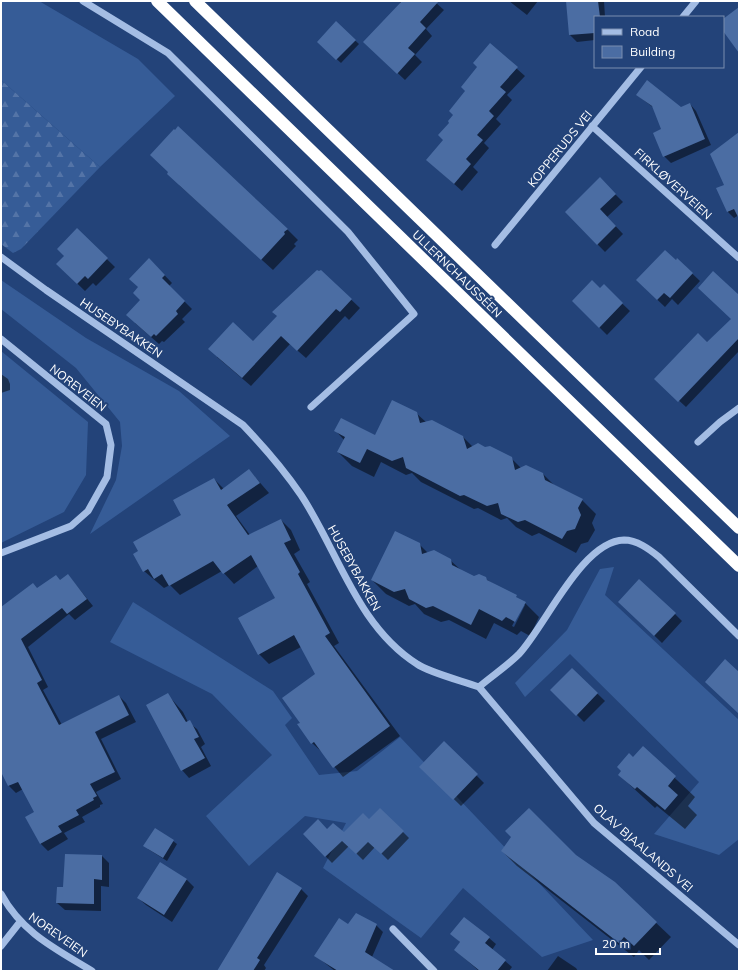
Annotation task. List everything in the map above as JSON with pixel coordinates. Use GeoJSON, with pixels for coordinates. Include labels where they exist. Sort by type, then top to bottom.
{"type":"FeatureCollection","features":[{"type":"Feature","properties":{"kind":"highway","name":"ULLERNCHAUSSÉEN"},"geometry":{"type":"LineString","coordinates":[[157,1],[739,566]]}},
{"type":"Feature","properties":{"kind":"highway","name":"ULLERNCHAUSSÉEN"},"geometry":{"type":"LineString","coordinates":[[195,1],[739,528]]}},
{"type":"Feature","properties":{"kind":"street"},"geometry":{"type":"LineString","coordinates":[[83,1],[168,53],[348,232],[414,314],[311,407]]}},
{"type":"Feature","properties":{"kind":"street"},"geometry":{"type":"LineString","coordinates":[[683,16],[696,1]]}},
{"type":"Feature","properties":{"kind":"street","name":"KOPPERUDS VEI"},"geometry":{"type":"LineString","coordinates":[[495,245],[640,68]]}},
{"type":"Feature","properties":{"kind":"street","name":"FIRKLØVERVEIEN"},"geometry":{"type":"LineString","coordinates":[[592,126],[739,258]]}},
{"type":"Feature","properties":{"kind":"street","name":"HUSEBYBAKKEN"},"geometry":{"type":"LineString","coordinates":[[1,258],[243,425],[260,443],[301,495],[369,618],[392,645],[418,665],[479,687]]}},
{"type":"Feature","properties":{"kind":"street","name":"NOREVEIEN"},"geometry":{"type":"LineString","coordinates":[[1,339],[106,424],[111,445],[107,476],[88,511],[71,526],[1,553]]}},
{"type":"Feature","properties":{"kind":"street"},"geometry":{"type":"LineString","coordinates":[[698,442],[720,422],[739,408]]}},
{"type":"Feature","properties":{"kind":"street"},"geometry":{"type":"LineString","coordinates":[[479,687],[519,654],[547,617],[586,560],[600,548],[624,540],[648,548],[659,556],[739,636]]}},
{"type":"Feature","properties":{"kind":"street","name":"OLAV BJAALANDS VEI"},"geometry":{"type":"LineString","coordinates":[[479,687],[594,823],[739,945]]}},
{"type":"Feature","properties":{"kind":"street","name":"NOREVEIEN"},"geometry":{"type":"LineString","coordinates":[[1,894],[20,922],[53,947],[92,971]]}},
{"type":"Feature","properties":{"kind":"street"},"geometry":{"type":"LineString","coordinates":[[1,946],[20,922]]}},
{"type":"Feature","properties":{"kind":"street"},"geometry":{"type":"LineString","coordinates":[[393,928],[434,971]]}},
{"type":"Feature","properties":{"kind":"green space"},"geometry":{"type":"Polygon","coordinates":[[[1,1],[39,1],[138,59],[175,96],[100,167],[1,80],[1,1]]]}},
{"type":"Feature","properties":{"kind":"green space"},"geometry":{"type":"Polygon","coordinates":[[[1,80],[100,167],[21,249],[13,253],[1,244],[1,80]]]}},
{"type":"Feature","properties":{"kind":"green space"},"geometry":{"type":"Polygon","coordinates":[[[1,280],[86,338],[179,391],[230,436],[90,534],[116,480],[122,446],[120,422],[76,368],[1,309],[1,280]]]}},
{"type":"Feature","properties":{"kind":"green space"},"geometry":{"type":"Polygon","coordinates":[[[1,351],[88,422],[86,475],[64,512],[1,543],[1,351]]]}},
{"type":"Feature","properties":{"kind":"green space"},"geometry":{"type":"Polygon","coordinates":[[[614,567],[605,595],[739,720],[739,839],[719,855],[654,834],[699,782],[570,654],[525,697],[515,683],[567,630],[600,569],[614,567]]]}},
{"type":"Feature","properties":{"kind":"green space"},"geometry":{"type":"Polygon","coordinates":[[[133,602],[273,691],[292,718],[285,725],[319,775],[357,771],[400,737],[593,940],[542,957],[463,888],[421,938],[323,868],[346,823],[305,816],[249,866],[206,816],[272,755],[212,694],[110,642],[133,602]]]}},
{"type":"Feature","properties":{"kind":"building"},"geometry":{"type":"Polygon","coordinates":[[[402,1],[439,1],[420,22],[426,28],[408,48],[415,54],[397,74],[363,42],[402,1]]]}},
{"type":"Feature","properties":{"kind":"building"},"geometry":{"type":"Polygon","coordinates":[[[566,1],[598,1],[600,16],[594,16],[594,33],[569,35],[566,1]]]}},
{"type":"Feature","properties":{"kind":"building"},"geometry":{"type":"Polygon","coordinates":[[[739,7],[739,53],[724,32],[724,18],[739,7]]]}},
{"type":"Feature","properties":{"kind":"building"},"geometry":{"type":"Polygon","coordinates":[[[336,21],[356,40],[336,60],[317,42],[336,21]]]}},
{"type":"Feature","properties":{"kind":"building"},"geometry":{"type":"Polygon","coordinates":[[[490,43],[518,67],[500,87],[506,92],[489,111],[494,116],[477,135],[483,140],[466,159],[471,164],[454,184],[426,160],[443,140],[438,135],[449,123],[448,121],[453,115],[449,111],[465,91],[461,87],[477,67],[473,63],[490,43]]]}},
{"type":"Feature","properties":{"kind":"building"},"geometry":{"type":"Polygon","coordinates":[[[647,80],[681,107],[690,103],[705,139],[663,157],[653,133],[661,129],[652,106],[636,95],[647,80]]]}},
{"type":"Feature","properties":{"kind":"building"},"geometry":{"type":"Polygon","coordinates":[[[178,126],[288,229],[261,260],[167,174],[168,172],[150,155],[178,126]]]}},
{"type":"Feature","properties":{"kind":"building"},"geometry":{"type":"Polygon","coordinates":[[[739,132],[739,219],[734,209],[727,212],[716,188],[724,185],[710,154],[739,132]]]}},
{"type":"Feature","properties":{"kind":"building"},"geometry":{"type":"Polygon","coordinates":[[[600,177],[616,194],[600,209],[616,226],[597,245],[565,212],[600,177]]]}},
{"type":"Feature","properties":{"kind":"building"},"geometry":{"type":"Polygon","coordinates":[[[77,228],[108,258],[88,279],[85,276],[77,284],[56,264],[64,256],[57,249],[77,228]]]}},
{"type":"Feature","properties":{"kind":"building"},"geometry":{"type":"Polygon","coordinates":[[[665,250],[676,260],[677,258],[693,273],[670,298],[664,293],[657,300],[636,280],[665,250]]]}},
{"type":"Feature","properties":{"kind":"building"},"geometry":{"type":"Polygon","coordinates":[[[149,258],[165,275],[162,278],[185,301],[176,311],[178,314],[156,336],[154,334],[151,337],[126,315],[140,300],[133,293],[138,287],[129,279],[149,258]]]}},
{"type":"Feature","properties":{"kind":"building"},"geometry":{"type":"Polygon","coordinates":[[[317,270],[321,270],[352,299],[340,312],[336,309],[297,351],[281,336],[242,378],[208,349],[233,322],[253,341],[277,316],[272,312],[317,270]]]}},
{"type":"Feature","properties":{"kind":"building"},"geometry":{"type":"Polygon","coordinates":[[[713,271],[739,295],[739,338],[678,402],[654,379],[698,333],[707,342],[731,319],[698,288],[713,271]]]}},
{"type":"Feature","properties":{"kind":"building"},"geometry":{"type":"Polygon","coordinates":[[[592,280],[600,288],[604,284],[623,303],[599,328],[572,301],[592,280]]]}},
{"type":"Feature","properties":{"kind":"building"},"geometry":{"type":"Polygon","coordinates":[[[392,400],[417,412],[420,423],[432,420],[463,436],[467,449],[478,443],[485,447],[490,446],[512,457],[515,470],[526,465],[543,473],[545,480],[583,499],[578,508],[581,515],[575,529],[567,531],[562,539],[525,520],[518,522],[501,514],[498,503],[487,506],[464,495],[460,496],[406,468],[403,457],[392,461],[367,449],[360,463],[337,452],[345,437],[334,431],[341,418],[375,435],[392,400]]]}},
{"type":"Feature","properties":{"kind":"building"},"geometry":{"type":"Polygon","coordinates":[[[249,469],[260,483],[227,505],[248,535],[281,519],[291,540],[284,543],[300,572],[298,574],[330,633],[325,636],[390,726],[333,768],[314,742],[311,744],[297,724],[300,723],[282,698],[315,674],[294,635],[258,655],[238,618],[275,598],[251,555],[223,574],[213,561],[169,586],[162,574],[154,579],[148,569],[143,572],[133,554],[138,551],[133,542],[181,515],[173,500],[214,478],[221,490],[249,469]]]}},
{"type":"Feature","properties":{"kind":"building"},"geometry":{"type":"Polygon","coordinates":[[[395,531],[420,543],[422,554],[434,550],[451,559],[452,565],[474,576],[479,574],[486,577],[487,580],[517,595],[516,597],[526,602],[515,622],[506,617],[502,621],[479,609],[471,625],[433,606],[426,608],[409,599],[405,589],[394,592],[371,580],[395,531]]]}},
{"type":"Feature","properties":{"kind":"building"},"geometry":{"type":"Polygon","coordinates":[[[68,574],[87,599],[67,614],[62,608],[21,639],[42,680],[37,683],[59,725],[119,695],[129,715],[95,732],[115,772],[90,784],[97,796],[93,798],[94,800],[76,810],[79,815],[58,826],[62,832],[40,844],[25,817],[34,812],[18,782],[8,786],[1,772],[1,607],[33,583],[37,588],[56,575],[60,580],[68,574]]]}},
{"type":"Feature","properties":{"kind":"building"},"geometry":{"type":"Polygon","coordinates":[[[639,579],[676,613],[654,636],[618,602],[639,579]]]}},
{"type":"Feature","properties":{"kind":"building"},"geometry":{"type":"Polygon","coordinates":[[[725,659],[739,672],[739,714],[705,682],[725,659]]]}},
{"type":"Feature","properties":{"kind":"building"},"geometry":{"type":"Polygon","coordinates":[[[572,668],[598,693],[576,716],[550,690],[572,668]]]}},
{"type":"Feature","properties":{"kind":"building"},"geometry":{"type":"Polygon","coordinates":[[[168,693],[186,722],[190,720],[199,737],[194,739],[205,758],[181,771],[146,705],[168,693]]]}},
{"type":"Feature","properties":{"kind":"building"},"geometry":{"type":"Polygon","coordinates":[[[444,741],[478,774],[453,800],[419,767],[444,741]]]}},
{"type":"Feature","properties":{"kind":"building"},"geometry":{"type":"Polygon","coordinates":[[[643,746],[676,776],[668,786],[678,795],[665,810],[637,787],[635,789],[618,775],[621,771],[617,767],[629,753],[633,757],[643,746]]]}},
{"type":"Feature","properties":{"kind":"building"},"geometry":{"type":"Polygon","coordinates":[[[380,808],[404,831],[381,854],[368,842],[356,854],[342,841],[325,857],[303,834],[318,819],[327,829],[333,823],[344,832],[363,813],[369,819],[380,808]]]}},
{"type":"Feature","properties":{"kind":"building"},"geometry":{"type":"Polygon","coordinates":[[[529,808],[576,855],[615,882],[657,922],[634,946],[624,937],[619,943],[501,851],[511,837],[505,831],[529,808]]]}},
{"type":"Feature","properties":{"kind":"building"},"geometry":{"type":"Polygon","coordinates":[[[155,828],[174,840],[163,858],[143,846],[155,828]]]}},
{"type":"Feature","properties":{"kind":"building"},"geometry":{"type":"Polygon","coordinates":[[[65,854],[102,855],[102,880],[94,879],[94,904],[56,903],[57,887],[63,887],[65,854]]]}},
{"type":"Feature","properties":{"kind":"building"},"geometry":{"type":"Polygon","coordinates":[[[160,862],[187,879],[164,915],[137,898],[160,862]]]}},
{"type":"Feature","properties":{"kind":"building"},"geometry":{"type":"Polygon","coordinates":[[[277,872],[302,888],[257,958],[260,960],[253,971],[217,971],[277,872]]]}},
{"type":"Feature","properties":{"kind":"building"},"geometry":{"type":"Polygon","coordinates":[[[356,913],[377,924],[365,952],[395,971],[338,971],[314,956],[339,918],[348,924],[356,913]]]}},
{"type":"Feature","properties":{"kind":"building"},"geometry":{"type":"Polygon","coordinates":[[[464,917],[490,937],[485,943],[506,960],[497,971],[480,971],[454,950],[460,942],[450,934],[464,917]]]}}]}
